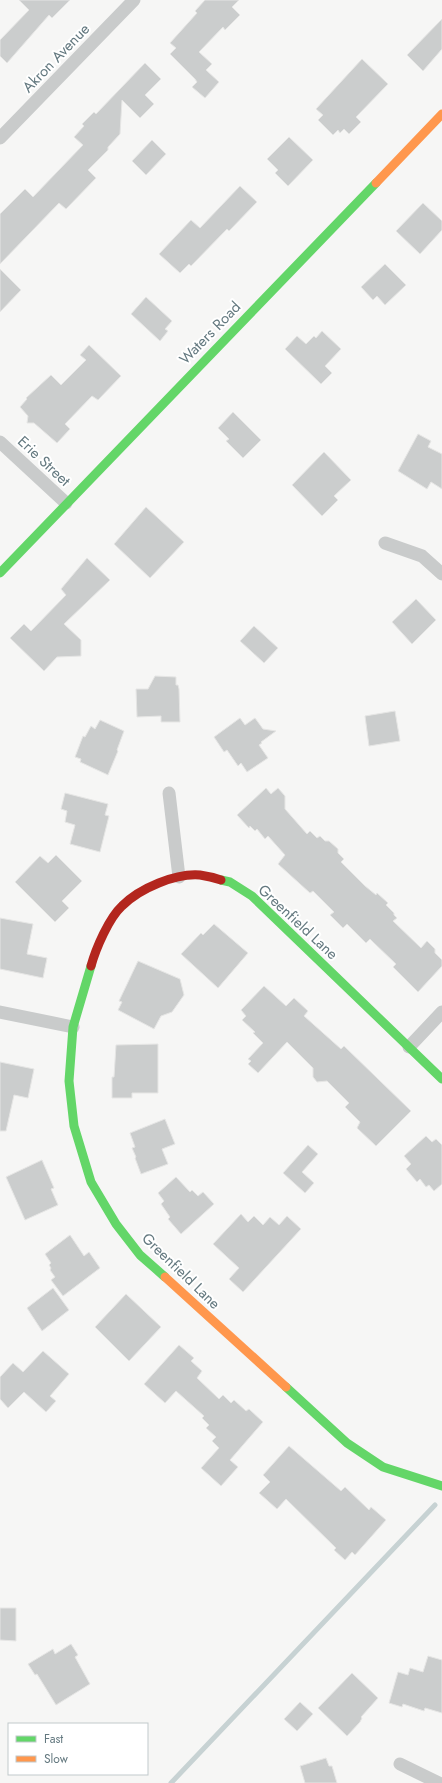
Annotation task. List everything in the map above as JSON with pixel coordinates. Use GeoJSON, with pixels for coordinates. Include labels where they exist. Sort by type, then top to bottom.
{"type":"FeatureCollection","features":[{"type":"Feature","properties":{"kind":"street","name":"Akron Avenue"},"geometry":{"type":"LineString","coordinates":[[0,138],[134,0]]}},
{"type":"Feature","properties":{"kind":"street","name":"Waters Road"},"geometry":{"type":"LineString","coordinates":[[0,574],[66,503],[442,114]]}},
{"type":"Feature","properties":{"kind":"street","name":"Erie Street"},"geometry":{"type":"LineString","coordinates":[[0,442],[66,503]]}},
{"type":"Feature","properties":{"kind":"street"},"geometry":{"type":"LineString","coordinates":[[385,543],[422,556],[442,574]]}},
{"type":"Feature","properties":{"kind":"street"},"geometry":{"type":"LineString","coordinates":[[169,793],[179,877]]}},
{"type":"Feature","properties":{"kind":"street","name":"Greenfield Lane"},"geometry":{"type":"LineString","coordinates":[[442,1078],[252,896],[230,882],[200,875],[169,878],[145,890],[122,906],[106,930],[94,956],[73,1027],[69,1081],[74,1126],[91,1182],[116,1224],[140,1255],[347,1443],[383,1467],[442,1486]]}},
{"type":"Feature","properties":{"kind":"street"},"geometry":{"type":"LineString","coordinates":[[0,1012],[73,1027]]}},
{"type":"Feature","properties":{"kind":"street"},"geometry":{"type":"LineString","coordinates":[[409,1047],[442,1012]]}},
{"type":"Feature","properties":{"kind":"street"},"geometry":{"type":"LineString","coordinates":[[400,1764],[439,1783]]}},
{"type":"Feature","properties":{"kind":"building"},"geometry":{"type":"Polygon","coordinates":[[[19,0],[70,0],[52,18],[49,15],[7,63],[0,56],[0,40],[29,10],[19,0]]]}},
{"type":"Feature","properties":{"kind":"building"},"geometry":{"type":"Polygon","coordinates":[[[205,0],[239,0],[232,7],[240,15],[225,30],[223,27],[199,52],[212,64],[206,70],[219,82],[205,98],[192,87],[197,82],[195,79],[170,54],[176,48],[170,43],[197,13],[195,11],[205,0]]]}},
{"type":"Feature","properties":{"kind":"building"},"geometry":{"type":"Polygon","coordinates":[[[442,19],[442,49],[423,71],[407,55],[442,19]]]}},
{"type":"Feature","properties":{"kind":"building"},"geometry":{"type":"Polygon","coordinates":[[[362,59],[388,84],[356,117],[361,122],[349,134],[344,129],[340,133],[338,130],[333,135],[318,120],[323,115],[316,109],[362,59]]]}},
{"type":"Feature","properties":{"kind":"building"},"geometry":{"type":"Polygon","coordinates":[[[145,63],[161,79],[145,95],[154,104],[140,118],[122,100],[120,134],[108,147],[108,150],[88,170],[96,178],[66,209],[59,203],[0,264],[0,214],[25,189],[33,197],[83,145],[74,137],[84,126],[82,124],[94,112],[96,114],[145,63]]]}},
{"type":"Feature","properties":{"kind":"building"},"geometry":{"type":"Polygon","coordinates":[[[289,137],[313,160],[288,186],[275,173],[278,170],[267,159],[289,137]]]}},
{"type":"Feature","properties":{"kind":"building"},"geometry":{"type":"Polygon","coordinates":[[[152,140],[166,154],[146,175],[132,161],[152,140]]]}},
{"type":"Feature","properties":{"kind":"building"},"geometry":{"type":"Polygon","coordinates":[[[240,186],[257,202],[229,231],[227,229],[191,266],[189,264],[180,273],[159,254],[191,220],[200,228],[240,186]]]}},
{"type":"Feature","properties":{"kind":"building"},"geometry":{"type":"Polygon","coordinates":[[[423,203],[442,221],[442,230],[420,254],[396,231],[423,203]]]}},
{"type":"Feature","properties":{"kind":"building"},"geometry":{"type":"Polygon","coordinates":[[[385,264],[406,285],[385,305],[377,296],[373,300],[361,287],[385,264]]]}},
{"type":"Feature","properties":{"kind":"building"},"geometry":{"type":"Polygon","coordinates":[[[0,269],[21,290],[0,312],[0,269]]]}},
{"type":"Feature","properties":{"kind":"building"},"geometry":{"type":"Polygon","coordinates":[[[146,297],[172,321],[165,329],[168,331],[160,341],[131,314],[146,297]]]}},
{"type":"Feature","properties":{"kind":"building"},"geometry":{"type":"Polygon","coordinates":[[[322,331],[341,349],[325,366],[332,373],[321,384],[285,349],[297,336],[306,344],[314,336],[316,338],[322,331]]]}},
{"type":"Feature","properties":{"kind":"building"},"geometry":{"type":"Polygon","coordinates":[[[89,345],[121,376],[98,400],[92,396],[65,424],[70,429],[57,443],[34,423],[27,423],[28,416],[20,407],[27,399],[26,398],[51,375],[61,385],[86,360],[80,355],[89,345]]]}},
{"type":"Feature","properties":{"kind":"building"},"geometry":{"type":"Polygon","coordinates":[[[233,412],[261,440],[243,458],[226,441],[229,439],[218,428],[233,412]]]}},
{"type":"Feature","properties":{"kind":"building"},"geometry":{"type":"Polygon","coordinates":[[[418,434],[431,441],[428,447],[442,454],[442,489],[431,482],[427,489],[398,471],[418,434]]]}},
{"type":"Feature","properties":{"kind":"building"},"geometry":{"type":"Polygon","coordinates":[[[324,452],[351,480],[334,496],[338,500],[322,516],[292,485],[324,452]]]}},
{"type":"Feature","properties":{"kind":"building"},"geometry":{"type":"Polygon","coordinates":[[[146,507],[184,542],[150,578],[114,544],[146,507]]]}},
{"type":"Feature","properties":{"kind":"building"},"geometry":{"type":"Polygon","coordinates":[[[87,558],[110,580],[64,624],[81,640],[81,656],[57,657],[44,671],[10,638],[24,624],[31,631],[66,595],[61,589],[87,558]]]}},
{"type":"Feature","properties":{"kind":"building"},"geometry":{"type":"Polygon","coordinates":[[[416,599],[436,620],[412,644],[392,622],[416,599]]]}},
{"type":"Feature","properties":{"kind":"building"},"geometry":{"type":"Polygon","coordinates":[[[254,626],[278,648],[264,663],[240,641],[254,626]]]}},
{"type":"Feature","properties":{"kind":"building"},"geometry":{"type":"Polygon","coordinates":[[[155,676],[176,677],[176,685],[178,685],[179,689],[180,722],[161,722],[161,716],[137,717],[136,689],[148,689],[155,676]]]}},
{"type":"Feature","properties":{"kind":"building"},"geometry":{"type":"Polygon","coordinates":[[[395,711],[400,741],[369,746],[365,716],[395,711]]]}},
{"type":"Feature","properties":{"kind":"building"},"geometry":{"type":"Polygon","coordinates":[[[240,718],[245,725],[255,718],[263,729],[276,731],[259,745],[268,758],[247,772],[241,763],[238,766],[227,750],[224,752],[214,737],[240,718]]]}},
{"type":"Feature","properties":{"kind":"building"},"geometry":{"type":"Polygon","coordinates":[[[100,720],[124,731],[108,775],[80,762],[81,759],[75,757],[83,736],[85,737],[91,726],[95,729],[100,720]]]}},
{"type":"Feature","properties":{"kind":"building"},"geometry":{"type":"Polygon","coordinates":[[[266,788],[271,794],[278,788],[285,796],[285,809],[307,834],[310,831],[317,838],[320,836],[325,841],[329,841],[338,849],[338,853],[344,859],[341,862],[365,886],[376,895],[377,893],[388,903],[386,905],[397,918],[393,921],[421,948],[427,941],[435,949],[435,953],[442,960],[442,966],[418,992],[393,967],[396,964],[370,939],[366,943],[347,924],[343,928],[330,915],[334,912],[313,891],[310,893],[278,864],[285,855],[268,836],[265,839],[257,829],[255,831],[250,826],[249,828],[237,815],[266,788]]]}},
{"type":"Feature","properties":{"kind":"building"},"geometry":{"type":"Polygon","coordinates":[[[65,793],[108,804],[105,815],[109,816],[100,852],[70,844],[75,825],[65,822],[67,811],[61,809],[65,793]]]}},
{"type":"Feature","properties":{"kind":"building"},"geometry":{"type":"Polygon","coordinates":[[[56,855],[82,881],[62,901],[69,908],[55,922],[15,882],[40,856],[48,863],[56,855]]]}},
{"type":"Feature","properties":{"kind":"building"},"geometry":{"type":"Polygon","coordinates":[[[0,918],[33,924],[27,954],[47,958],[43,978],[0,969],[0,918]]]}},
{"type":"Feature","properties":{"kind":"building"},"geometry":{"type":"Polygon","coordinates":[[[214,924],[248,953],[218,988],[181,954],[201,933],[203,935],[214,924]]]}},
{"type":"Feature","properties":{"kind":"building"},"geometry":{"type":"Polygon","coordinates":[[[138,961],[180,979],[184,995],[172,1012],[161,1016],[154,1029],[118,1010],[122,1002],[119,1001],[138,961]]]}},
{"type":"Feature","properties":{"kind":"building"},"geometry":{"type":"Polygon","coordinates":[[[264,986],[286,1006],[294,998],[308,1011],[304,1016],[341,1049],[344,1046],[411,1111],[376,1146],[357,1128],[360,1122],[345,1107],[349,1103],[327,1081],[317,1082],[313,1077],[313,1068],[287,1042],[258,1073],[248,1064],[251,1061],[248,1059],[263,1043],[253,1033],[255,1032],[242,1020],[246,1016],[241,1010],[264,986]]]}},
{"type":"Feature","properties":{"kind":"building"},"geometry":{"type":"Polygon","coordinates":[[[158,1044],[158,1093],[132,1093],[132,1098],[112,1098],[112,1077],[114,1077],[116,1045],[158,1044]]]}},
{"type":"Feature","properties":{"kind":"building"},"geometry":{"type":"Polygon","coordinates":[[[0,1062],[34,1069],[28,1098],[14,1095],[6,1131],[0,1131],[0,1062]]]}},
{"type":"Feature","properties":{"kind":"building"},"geometry":{"type":"Polygon","coordinates":[[[165,1119],[175,1144],[162,1149],[168,1164],[141,1174],[132,1148],[135,1147],[130,1133],[165,1119]]]}},
{"type":"Feature","properties":{"kind":"building"},"geometry":{"type":"Polygon","coordinates":[[[426,1136],[432,1142],[436,1139],[442,1145],[442,1184],[434,1191],[429,1185],[426,1187],[420,1179],[417,1182],[406,1169],[411,1164],[404,1156],[426,1136]]]}},
{"type":"Feature","properties":{"kind":"building"},"geometry":{"type":"Polygon","coordinates":[[[308,1145],[318,1154],[302,1172],[314,1183],[305,1193],[283,1173],[308,1145]]]}},
{"type":"Feature","properties":{"kind":"building"},"geometry":{"type":"Polygon","coordinates":[[[42,1160],[54,1188],[51,1189],[58,1205],[25,1220],[6,1177],[42,1160]]]}},
{"type":"Feature","properties":{"kind":"building"},"geometry":{"type":"Polygon","coordinates":[[[176,1177],[190,1192],[192,1190],[198,1196],[203,1192],[214,1204],[181,1234],[168,1219],[170,1217],[161,1204],[164,1201],[158,1193],[176,1177]]]}},
{"type":"Feature","properties":{"kind":"building"},"geometry":{"type":"Polygon","coordinates":[[[241,1214],[248,1222],[254,1216],[263,1225],[270,1217],[279,1225],[287,1216],[301,1229],[243,1292],[229,1279],[239,1268],[213,1244],[241,1214]]]}},
{"type":"Feature","properties":{"kind":"building"},"geometry":{"type":"Polygon","coordinates":[[[70,1235],[84,1256],[89,1252],[100,1268],[63,1296],[51,1280],[55,1277],[50,1270],[51,1268],[49,1265],[51,1263],[45,1254],[70,1235]]]}},
{"type":"Feature","properties":{"kind":"building"},"geometry":{"type":"Polygon","coordinates":[[[53,1288],[69,1310],[42,1331],[27,1308],[53,1288]]]}},
{"type":"Feature","properties":{"kind":"building"},"geometry":{"type":"Polygon","coordinates":[[[126,1294],[161,1327],[129,1361],[95,1327],[126,1294]]]}},
{"type":"Feature","properties":{"kind":"building"},"geometry":{"type":"Polygon","coordinates":[[[179,1345],[194,1358],[191,1361],[202,1371],[197,1378],[219,1399],[223,1395],[231,1403],[234,1400],[246,1411],[249,1409],[263,1422],[230,1460],[238,1467],[221,1486],[201,1468],[219,1448],[212,1441],[216,1437],[206,1428],[209,1425],[202,1418],[204,1416],[176,1391],[165,1403],[144,1384],[179,1345]]]}},
{"type":"Feature","properties":{"kind":"building"},"geometry":{"type":"Polygon","coordinates":[[[43,1351],[69,1374],[50,1396],[56,1401],[46,1412],[24,1392],[8,1408],[0,1399],[0,1377],[13,1363],[23,1372],[43,1351]]]}},
{"type":"Feature","properties":{"kind":"building"},"geometry":{"type":"Polygon","coordinates":[[[289,1446],[341,1491],[345,1487],[369,1510],[371,1507],[386,1520],[355,1555],[352,1552],[345,1560],[334,1550],[336,1548],[286,1499],[277,1509],[259,1493],[270,1482],[263,1475],[289,1446]]]}},
{"type":"Feature","properties":{"kind":"building"},"geometry":{"type":"Polygon","coordinates":[[[0,1608],[16,1608],[16,1641],[0,1640],[0,1608]]]}},
{"type":"Feature","properties":{"kind":"building"},"geometry":{"type":"Polygon","coordinates":[[[71,1644],[78,1655],[75,1657],[90,1684],[56,1705],[37,1674],[35,1675],[28,1664],[53,1649],[55,1654],[71,1644]]]}},
{"type":"Feature","properties":{"kind":"building"},"geometry":{"type":"Polygon","coordinates":[[[428,1656],[442,1660],[442,1713],[425,1708],[424,1711],[403,1704],[402,1707],[389,1703],[398,1672],[408,1675],[410,1668],[423,1672],[428,1656]]]}},
{"type":"Feature","properties":{"kind":"building"},"geometry":{"type":"Polygon","coordinates":[[[352,1673],[378,1698],[361,1717],[360,1722],[347,1736],[318,1708],[352,1673]]]}},
{"type":"Feature","properties":{"kind":"building"},"geometry":{"type":"Polygon","coordinates":[[[300,1702],[313,1714],[297,1731],[284,1719],[300,1702]]]}},
{"type":"Feature","properties":{"kind":"building"},"geometry":{"type":"Polygon","coordinates":[[[326,1758],[329,1766],[332,1766],[337,1783],[305,1783],[300,1766],[326,1758]]]}},
{"type":"Feature","properties":{"kind":"waterway"},"geometry":{"type":"LineString","coordinates":[[171,1783],[435,1505]]}},
{"type":"Feature","properties":{"kind":"traffic: fast"},"geometry":{"type":"LineString","coordinates":[[0,573],[376,183]]}},
{"type":"Feature","properties":{"kind":"traffic: fast"},"geometry":{"type":"LineString","coordinates":[[221,880],[230,882],[252,896],[442,1079]]}},
{"type":"Feature","properties":{"kind":"traffic: fast"},"geometry":{"type":"LineString","coordinates":[[91,966],[73,1027],[69,1081],[74,1126],[91,1182],[116,1224],[140,1255],[165,1277]]}},
{"type":"Feature","properties":{"kind":"traffic: fast"},"geometry":{"type":"LineString","coordinates":[[286,1387],[347,1443],[383,1467],[442,1486]]}},
{"type":"Feature","properties":{"kind":"traffic: slow"},"geometry":{"type":"LineString","coordinates":[[376,183],[442,114]]}},
{"type":"Feature","properties":{"kind":"traffic: slow"},"geometry":{"type":"LineString","coordinates":[[165,1277],[286,1387]]}},
{"type":"Feature","properties":{"kind":"traffic: jam"},"geometry":{"type":"LineString","coordinates":[[91,966],[96,951],[112,918],[122,906],[138,893],[159,883],[180,876],[200,875],[221,880]]}}]}
